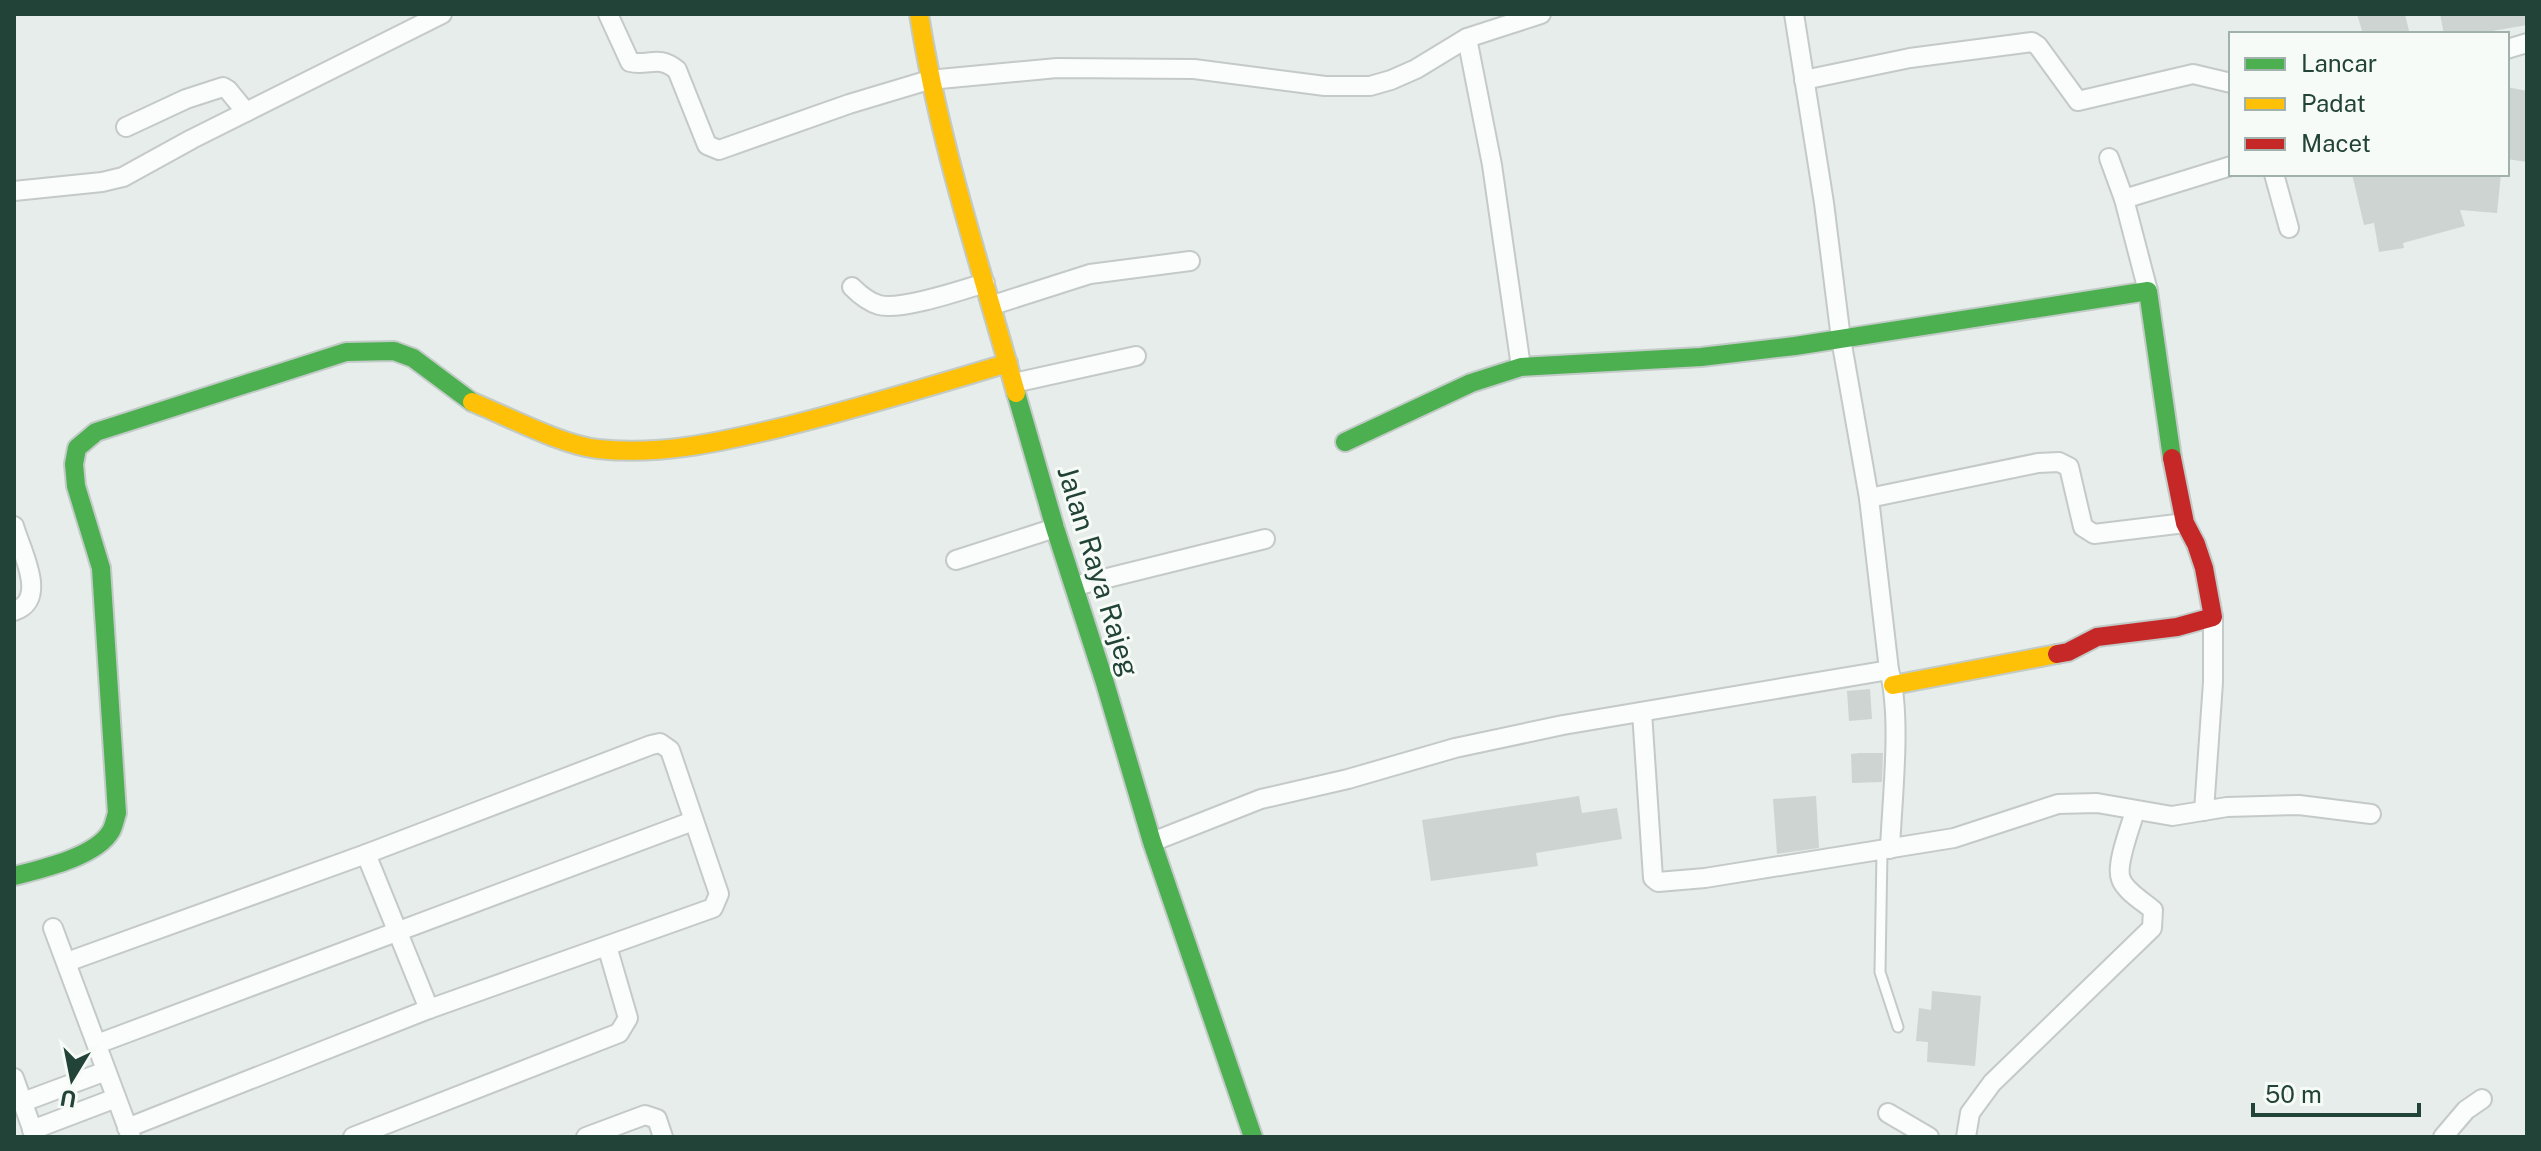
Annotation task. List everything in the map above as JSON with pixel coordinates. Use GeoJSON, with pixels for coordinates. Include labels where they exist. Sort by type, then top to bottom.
{"type":"FeatureCollection","features":[{"type":"Feature","properties":{"kind":"street"},"geometry":{"type":"LineString","coordinates":[[14,191],[123,177],[442,14]]}},
{"type":"Feature","properties":{"kind":"street"},"geometry":{"type":"LineString","coordinates":[[608,14],[630,62],[638,64],[653,60],[670,64],[677,70],[707,145],[712,149],[730,147],[849,104],[929,80],[1057,68],[1194,69],[1325,86],[1370,86],[1416,69],[1467,38],[1541,14]]}},
{"type":"Feature","properties":{"kind":"street","name":"Jalan Raya Rajeg"},"geometry":{"type":"LineString","coordinates":[[919,14],[929,80],[1055,528],[1152,842],[1253,1137]]}},
{"type":"Feature","properties":{"kind":"street"},"geometry":{"type":"LineString","coordinates":[[1794,14],[1824,203],[1841,339],[1869,498],[1891,677],[1894,736],[1886,850]]}},
{"type":"Feature","properties":{"kind":"street"},"geometry":{"type":"LineString","coordinates":[[1467,38],[1492,165],[1521,367]]}},
{"type":"Feature","properties":{"kind":"street"},"geometry":{"type":"LineString","coordinates":[[1804,80],[1910,58],[2032,42],[2078,101],[2193,74],[2229,83]]}},
{"type":"Feature","properties":{"kind":"street"},"geometry":{"type":"LineString","coordinates":[[126,127],[186,99],[223,87],[246,112]]}},
{"type":"Feature","properties":{"kind":"street"},"geometry":{"type":"LineString","coordinates":[[2109,158],[2124,199],[2148,291],[2167,436],[2185,523],[2200,557],[2213,617],[2213,682],[2204,811]]}},
{"type":"Feature","properties":{"kind":"street"},"geometry":{"type":"LineString","coordinates":[[2124,199],[2229,167]]}},
{"type":"Feature","properties":{"kind":"street"},"geometry":{"type":"LineString","coordinates":[[2275,176],[2289,228]]}},
{"type":"Feature","properties":{"kind":"street"},"geometry":{"type":"LineString","coordinates":[[993,305],[1090,274],[1190,261]]}},
{"type":"Feature","properties":{"kind":"street"},"geometry":{"type":"LineString","coordinates":[[852,287],[865,299],[881,306],[900,305],[985,283]]}},
{"type":"Feature","properties":{"kind":"street"},"geometry":{"type":"LineString","coordinates":[[1345,442],[1471,383],[1521,367],[1701,357],[1841,339],[2148,291]]}},
{"type":"Feature","properties":{"kind":"street"},"geometry":{"type":"LineString","coordinates":[[14,876],[42,869],[98,845],[112,831],[117,813],[101,568],[76,486],[74,464],[77,448],[96,432],[346,352],[384,350],[413,358],[471,401],[524,424],[596,449],[712,444],[840,413],[1008,363]]}},
{"type":"Feature","properties":{"kind":"street"},"geometry":{"type":"LineString","coordinates":[[1014,383],[1136,356]]}},
{"type":"Feature","properties":{"kind":"street"},"geometry":{"type":"LineString","coordinates":[[1869,498],[2038,463],[2059,462],[2069,467],[2083,527],[2087,532],[2094,534],[2185,523]]}},
{"type":"Feature","properties":{"kind":"street"},"geometry":{"type":"LineString","coordinates":[[14,526],[33,593],[27,604],[14,611]]}},
{"type":"Feature","properties":{"kind":"street"},"geometry":{"type":"LineString","coordinates":[[956,560],[1055,528]]}},
{"type":"Feature","properties":{"kind":"street"},"geometry":{"type":"LineString","coordinates":[[1075,586],[1265,539]]}},
{"type":"Feature","properties":{"kind":"street"},"geometry":{"type":"LineString","coordinates":[[1152,842],[1261,799],[1348,779],[1455,748],[1563,725],[2068,652],[2097,637],[2177,627],[2213,617]]}},
{"type":"Feature","properties":{"kind":"street"},"geometry":{"type":"LineString","coordinates":[[1642,712],[1655,881],[1705,878],[1954,838],[2058,804],[2097,803],[2172,816],[2227,807],[2299,805],[2371,814]]}},
{"type":"Feature","properties":{"kind":"street"},"geometry":{"type":"LineString","coordinates":[[53,928],[129,1132],[429,1009],[697,915],[713,908],[719,894],[670,750],[660,743],[67,962]]}},
{"type":"Feature","properties":{"kind":"street"},"geometry":{"type":"LineString","coordinates":[[1966,1137],[1970,1113],[1992,1083],[2152,928],[2153,910],[2123,884],[2120,877],[2135,811]]}},
{"type":"Feature","properties":{"kind":"street"},"geometry":{"type":"LineString","coordinates":[[97,1044],[693,821]]}},
{"type":"Feature","properties":{"kind":"street"},"geometry":{"type":"LineString","coordinates":[[366,854],[429,1009]]}},
{"type":"Feature","properties":{"kind":"street"},"geometry":{"type":"LineString","coordinates":[[353,1137],[619,1033],[628,1018],[607,946]]}},
{"type":"Feature","properties":{"kind":"street"},"geometry":{"type":"LineString","coordinates":[[23,1102],[106,1071]]}},
{"type":"Feature","properties":{"kind":"street"},"geometry":{"type":"LineString","coordinates":[[14,1078],[34,1133],[116,1098]]}},
{"type":"Feature","properties":{"kind":"street"},"geometry":{"type":"LineString","coordinates":[[2443,1137],[2466,1110],[2482,1099]]}},
{"type":"Feature","properties":{"kind":"street"},"geometry":{"type":"LineString","coordinates":[[1888,1113],[1929,1137]]}},
{"type":"Feature","properties":{"kind":"street"},"geometry":{"type":"LineString","coordinates":[[586,1137],[645,1115],[657,1119],[663,1137]]}},
{"type":"Feature","properties":{"kind":"lane"},"geometry":{"type":"LineString","coordinates":[[1886,850],[1880,972],[1898,1027]]}},
{"type":"Feature","properties":{"kind":"building"},"geometry":{"type":"Polygon","coordinates":[[[2357,14],[2405,14],[2409,31],[2394,32],[2362,32],[2357,14]]]}},
{"type":"Feature","properties":{"kind":"building"},"geometry":{"type":"Polygon","coordinates":[[[2440,14],[2527,14],[2527,25],[2487,32],[2444,32],[2440,14]]]}},
{"type":"Feature","properties":{"kind":"building"},"geometry":{"type":"Polygon","coordinates":[[[2509,87],[2527,91],[2527,162],[2509,159],[2509,87]]]}},
{"type":"Feature","properties":{"kind":"building"},"geometry":{"type":"Polygon","coordinates":[[[2352,176],[2501,176],[2497,213],[2460,210],[2465,226],[2403,243],[2404,248],[2379,252],[2374,223],[2364,225],[2352,176]]]}},
{"type":"Feature","properties":{"kind":"building"},"geometry":{"type":"Polygon","coordinates":[[[1870,689],[1872,719],[1849,721],[1847,691],[1870,689]]]}},
{"type":"Feature","properties":{"kind":"building"},"geometry":{"type":"Polygon","coordinates":[[[1883,753],[1882,782],[1852,783],[1851,754],[1883,753]]]}},
{"type":"Feature","properties":{"kind":"building"},"geometry":{"type":"Polygon","coordinates":[[[1579,796],[1582,813],[1617,808],[1622,839],[1536,853],[1538,866],[1431,881],[1422,820],[1579,796]]]}},
{"type":"Feature","properties":{"kind":"building"},"geometry":{"type":"Polygon","coordinates":[[[1816,796],[1819,848],[1777,854],[1773,799],[1816,796]]]}},
{"type":"Feature","properties":{"kind":"building"},"geometry":{"type":"Polygon","coordinates":[[[1932,991],[1981,996],[1975,1066],[1927,1062],[1928,1042],[1916,1041],[1919,1008],[1931,1010],[1932,991]]]}},
{"type":"Feature","properties":{"kind":"traffic: fast"},"geometry":{"type":"LineString","coordinates":[[1345,442],[1471,383],[1521,367],[1701,357],[1795,346],[2148,291],[2172,458]]}},
{"type":"Feature","properties":{"kind":"traffic: fast"},"geometry":{"type":"LineString","coordinates":[[14,876],[67,861],[93,848],[111,831],[117,813],[101,568],[76,486],[74,464],[77,448],[96,432],[346,352],[394,351],[413,358],[472,402]]}},
{"type":"Feature","properties":{"kind":"traffic: fast"},"geometry":{"type":"LineString","coordinates":[[1016,393],[1152,842],[1253,1137]]}},
{"type":"Feature","properties":{"kind":"traffic: slow"},"geometry":{"type":"LineString","coordinates":[[919,14],[949,157],[1016,393]]}},
{"type":"Feature","properties":{"kind":"traffic: slow"},"geometry":{"type":"LineString","coordinates":[[472,402],[551,436],[583,446],[644,451],[712,443],[779,428],[1008,363]]}},
{"type":"Feature","properties":{"kind":"traffic: slow"},"geometry":{"type":"LineString","coordinates":[[1893,685],[2057,654]]}},
{"type":"Feature","properties":{"kind":"traffic: jam"},"geometry":{"type":"LineString","coordinates":[[2057,654],[2068,652],[2097,637],[2177,627],[2213,617],[2204,568],[2185,523],[2172,458]]}}]}
